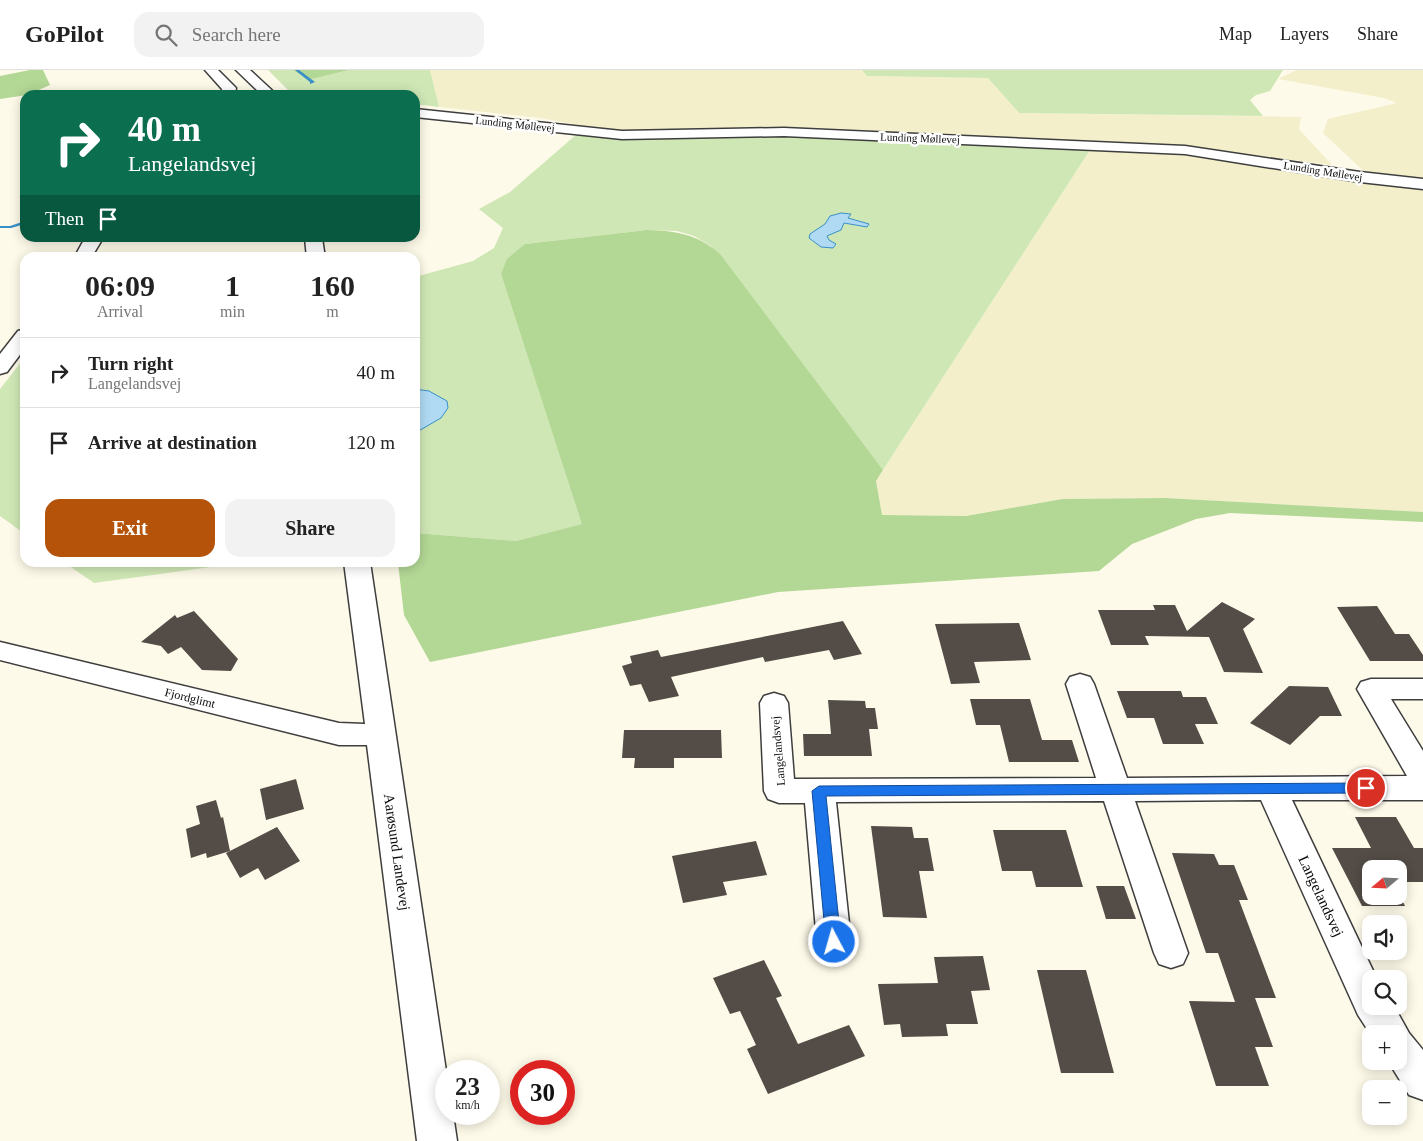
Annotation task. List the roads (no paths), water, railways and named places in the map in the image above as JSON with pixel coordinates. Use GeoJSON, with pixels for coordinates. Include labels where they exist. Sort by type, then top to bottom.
{"type":"FeatureCollection","features":[{"type":"Feature","properties":{"kind":"street"},"geometry":{"type":"LineString","coordinates":[[212,70],[229,88],[229,90]]}},
{"type":"Feature","properties":{"kind":"street"},"geometry":{"type":"LineString","coordinates":[[242,70],[264,90]]}},
{"type":"Feature","properties":{"kind":"street","name":"Lunding Møllevej"},"geometry":{"type":"LineString","coordinates":[[420,114],[622,134],[784,132],[1185,150],[1360,177],[1423,184]]}},
{"type":"Feature","properties":{"kind":"street"},"geometry":{"type":"LineString","coordinates":[[0,368],[20,342]]}},
{"type":"Feature","properties":{"kind":"street","name":"Aarøsund Landevej"},"geometry":{"type":"LineString","coordinates":[[358,567],[437,1141]]}},
{"type":"Feature","properties":{"kind":"street","name":"Fjordglimt"},"geometry":{"type":"LineString","coordinates":[[0,651],[339,734],[381,735]]}},
{"type":"Feature","properties":{"kind":"street"},"geometry":{"type":"LineString","coordinates":[[1080,684],[1171,953]]}},
{"type":"Feature","properties":{"kind":"street"},"geometry":{"type":"LineString","coordinates":[[1423,689],[1371,689],[1423,777]]}},
{"type":"Feature","properties":{"kind":"street","name":"Langelandsvej"},"geometry":{"type":"LineString","coordinates":[[774,703],[779,791],[1423,788]]}},
{"type":"Feature","properties":{"kind":"street","name":"Langelandsvej"},"geometry":{"type":"LineString","coordinates":[[1271,788],[1362,984]]}},
{"type":"Feature","properties":{"kind":"street"},"geometry":{"type":"LineString","coordinates":[[819,791],[834,942]]}},
{"type":"Feature","properties":{"kind":"street"},"geometry":{"type":"LineString","coordinates":[[1407,1058],[1423,1082]]}},
{"type":"Feature","properties":{"kind":"water"},"geometry":{"type":"Polygon","coordinates":[[[841,213],[851,214],[848,218],[869,224],[867,227],[844,223],[841,230],[827,236],[829,240],[836,244],[833,248],[821,247],[809,238],[810,234],[825,224],[830,216],[841,213]]]}},
{"type":"Feature","properties":{"kind":"water"},"geometry":{"type":"Polygon","coordinates":[[[420,390],[429,391],[447,401],[448,408],[441,418],[420,430],[420,390]]]}},
{"type":"Feature","properties":{"kind":"waterway"},"geometry":{"type":"LineString","coordinates":[[297,70],[313,82],[311,83]]}},
{"type":"Feature","properties":{"kind":"waterway"},"geometry":{"type":"LineString","coordinates":[[0,227],[11,227],[20,224]]}}]}
